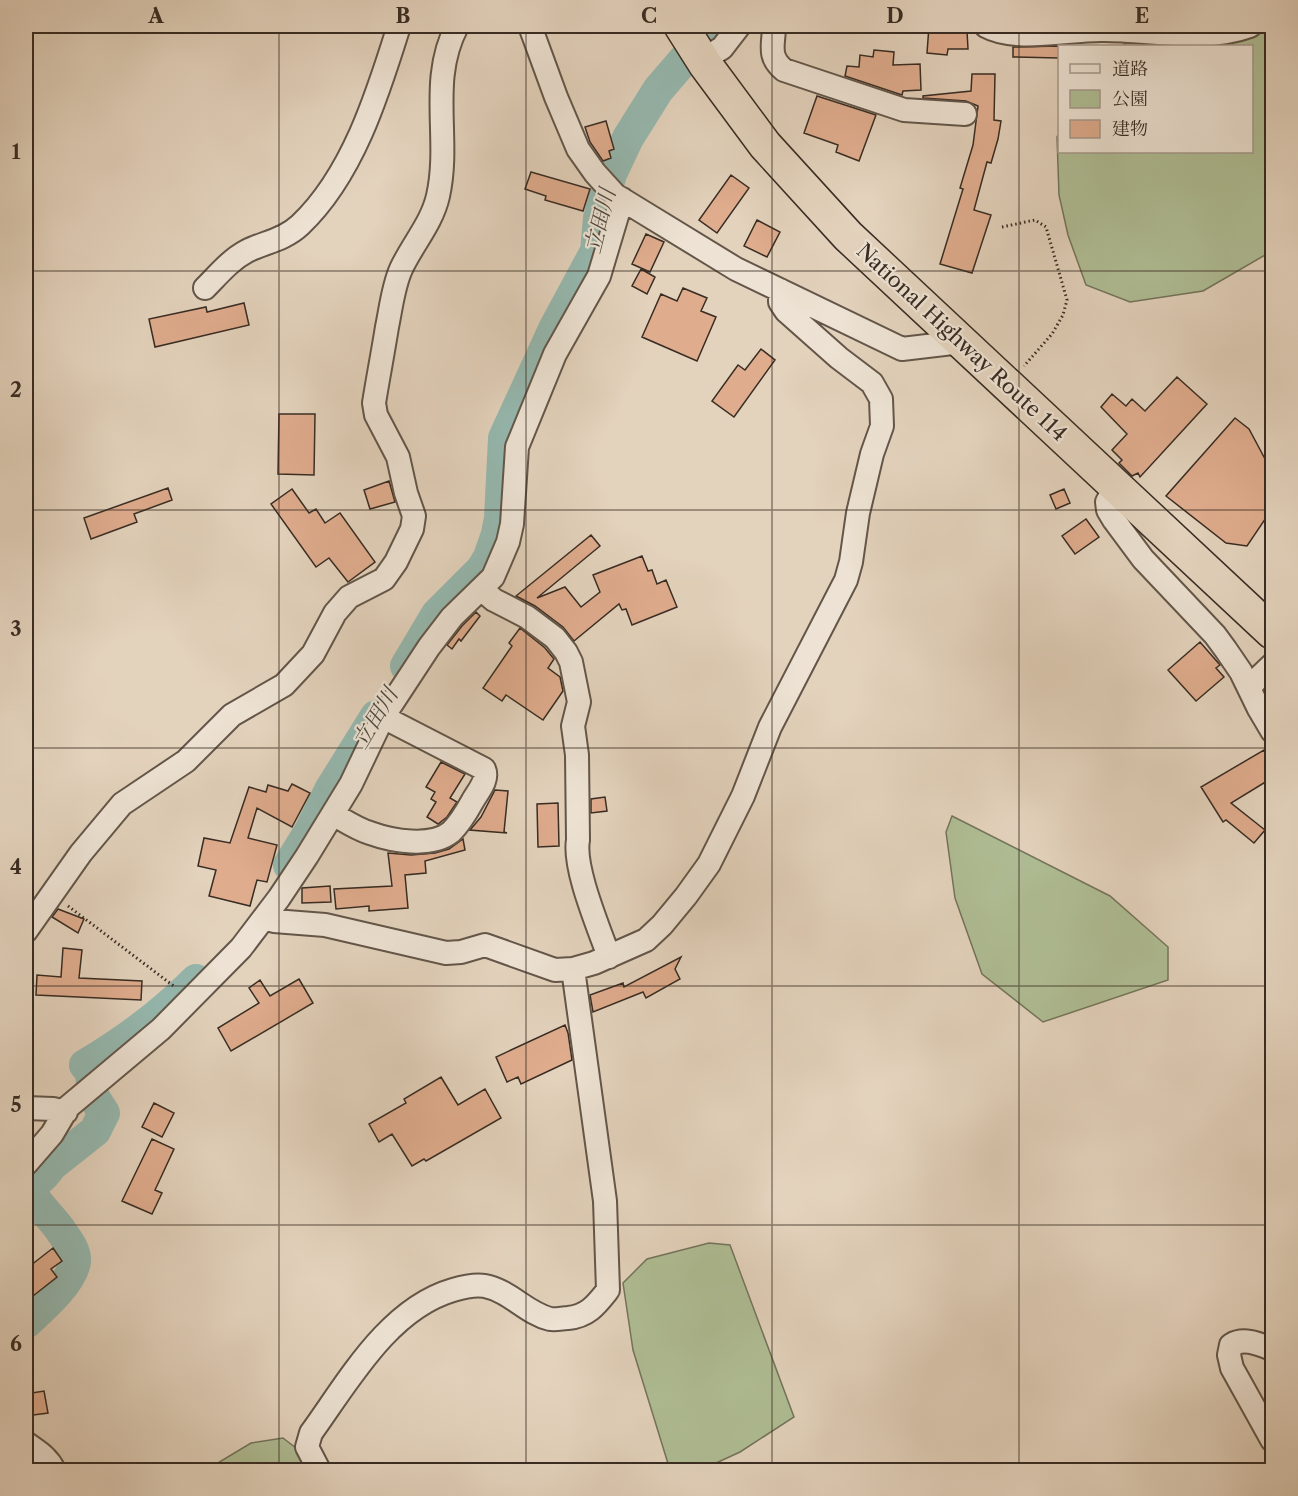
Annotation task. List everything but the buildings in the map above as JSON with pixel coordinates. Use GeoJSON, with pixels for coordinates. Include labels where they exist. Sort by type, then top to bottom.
{"type":"FeatureCollection","features":[{"type":"Feature","properties":{"kind":"highway","name":"National Highway Route 114"},"geometry":{"type":"LineString","coordinates":[[681,26],[702,60],[772,153],[848,236],[1272,632]]}},
{"type":"Feature","properties":{"kind":"street"},"geometry":{"type":"LineString","coordinates":[[206,288],[230,263],[246,252],[283,238],[299,225],[330,190],[353,147],[376,95],[399,26]]}},
{"type":"Feature","properties":{"kind":"street"},"geometry":{"type":"LineString","coordinates":[[26,932],[81,853],[122,804],[186,760],[232,715],[284,686],[313,654],[335,613],[349,597],[384,579],[396,562],[412,529],[414,516],[398,457],[376,415],[374,403],[394,288],[401,269],[438,196],[442,144],[441,76],[449,45],[457,26]]}},
{"type":"Feature","properties":{"kind":"street"},"geometry":{"type":"LineString","coordinates":[[530,26],[556,98],[578,149],[615,195],[736,269],[902,349],[961,342]]}},
{"type":"Feature","properties":{"kind":"street"},"geometry":{"type":"LineString","coordinates":[[702,60],[722,48],[739,26]]}},
{"type":"Feature","properties":{"kind":"street"},"geometry":{"type":"LineString","coordinates":[[774,26],[773,56],[776,63],[784,70],[904,110],[965,114]]}},
{"type":"Feature","properties":{"kind":"street"},"geometry":{"type":"LineString","coordinates":[[986,26],[1007,33],[1102,30],[1207,35],[1250,26]]}},
{"type":"Feature","properties":{"kind":"street"},"geometry":{"type":"LineString","coordinates":[[26,1164],[52,1134],[68,1107],[161,1029],[241,948],[290,882],[333,814],[351,784],[383,717],[429,647],[452,617],[493,577],[508,542],[512,524],[517,447],[555,354],[599,276],[622,199]]}},
{"type":"Feature","properties":{"kind":"street"},"geometry":{"type":"LineString","coordinates":[[266,915],[274,921],[325,925],[446,953],[461,952],[485,945],[555,970],[573,969],[609,957],[646,940],[662,925],[709,864],[743,796],[770,728],[846,580],[858,513],[872,454],[882,426],[881,399],[872,383],[839,358],[786,311],[780,302],[780,290]]}},
{"type":"Feature","properties":{"kind":"street"},"geometry":{"type":"LineString","coordinates":[[1116,486],[1107,502],[1114,520],[1143,559],[1215,635],[1241,672],[1272,731]]}},
{"type":"Feature","properties":{"kind":"street"},"geometry":{"type":"LineString","coordinates":[[481,589],[494,600],[526,617],[555,638],[571,662],[579,702],[573,726],[577,755],[578,840],[576,850],[583,881],[609,957]]}},
{"type":"Feature","properties":{"kind":"street"},"geometry":{"type":"LineString","coordinates":[[1249,687],[1272,665]]}},
{"type":"Feature","properties":{"kind":"street"},"geometry":{"type":"LineString","coordinates":[[333,814],[369,833],[393,839],[427,841],[444,836],[451,831],[463,818],[486,780],[484,769],[383,717]]}},
{"type":"Feature","properties":{"kind":"street"},"geometry":{"type":"LineString","coordinates":[[319,1470],[307,1448],[310,1434],[385,1333],[424,1303],[452,1290],[473,1285],[484,1286],[499,1290],[552,1319],[580,1316],[592,1310],[608,1290],[605,1201],[573,969]]}},
{"type":"Feature","properties":{"kind":"street"},"geometry":{"type":"LineString","coordinates":[[26,1108],[66,1112]]}},
{"type":"Feature","properties":{"kind":"street"},"geometry":{"type":"LineString","coordinates":[[1272,1349],[1258,1344],[1239,1342],[1231,1345],[1229,1355],[1232,1368],[1272,1440]]}},
{"type":"Feature","properties":{"kind":"street"},"geometry":{"type":"LineString","coordinates":[[26,1443],[41,1452],[54,1470]]}},
{"type":"Feature","properties":{"kind":"path"},"geometry":{"type":"LineString","coordinates":[[1002,227],[1035,220],[1046,227],[1067,300],[1063,315],[1052,334],[1007,385]]}},
{"type":"Feature","properties":{"kind":"path"},"geometry":{"type":"LineString","coordinates":[[52,894],[191,998]]}},
{"type":"Feature","properties":{"kind":"green space"},"geometry":{"type":"Polygon","coordinates":[[[1148,26],[1272,26],[1272,251],[1203,291],[1130,302],[1086,285],[1068,235],[1059,195],[1057,137],[1058,136],[1058,153],[1253,153],[1253,45],[1123,45],[1148,26]]]}},
{"type":"Feature","properties":{"kind":"green space"},"geometry":{"type":"Polygon","coordinates":[[[952,816],[1110,896],[1168,947],[1168,980],[1043,1022],[982,974],[955,898],[946,832],[952,816]]]}},
{"type":"Feature","properties":{"kind":"green space"},"geometry":{"type":"Polygon","coordinates":[[[709,1243],[730,1245],[794,1417],[740,1452],[701,1470],[670,1470],[633,1350],[623,1283],[647,1259],[709,1243]]]}},
{"type":"Feature","properties":{"kind":"green space"},"geometry":{"type":"Polygon","coordinates":[[[283,1438],[305,1455],[310,1470],[206,1470],[251,1443],[283,1438]]]}},
{"type":"Feature","properties":{"kind":"waterway","name":"立田川"},"geometry":{"type":"LineString","coordinates":[[406,666],[437,614],[482,569],[489,557],[500,518],[504,438],[555,327],[596,251],[599,218],[611,174],[628,138],[658,90],[713,26]]}},
{"type":"Feature","properties":{"kind":"waterway","name":"立田川"},"geometry":{"type":"LineString","coordinates":[[289,865],[310,831],[330,790],[376,716]]}},
{"type":"Feature","properties":{"kind":"waterway","name":"立田川"},"geometry":{"type":"LineString","coordinates":[[26,1323],[62,1286],[73,1269],[75,1261],[74,1252],[67,1239],[29,1191],[52,1165],[95,1131],[104,1113],[93,1096],[91,1072],[85,1065],[143,1026],[196,980]]}}]}
